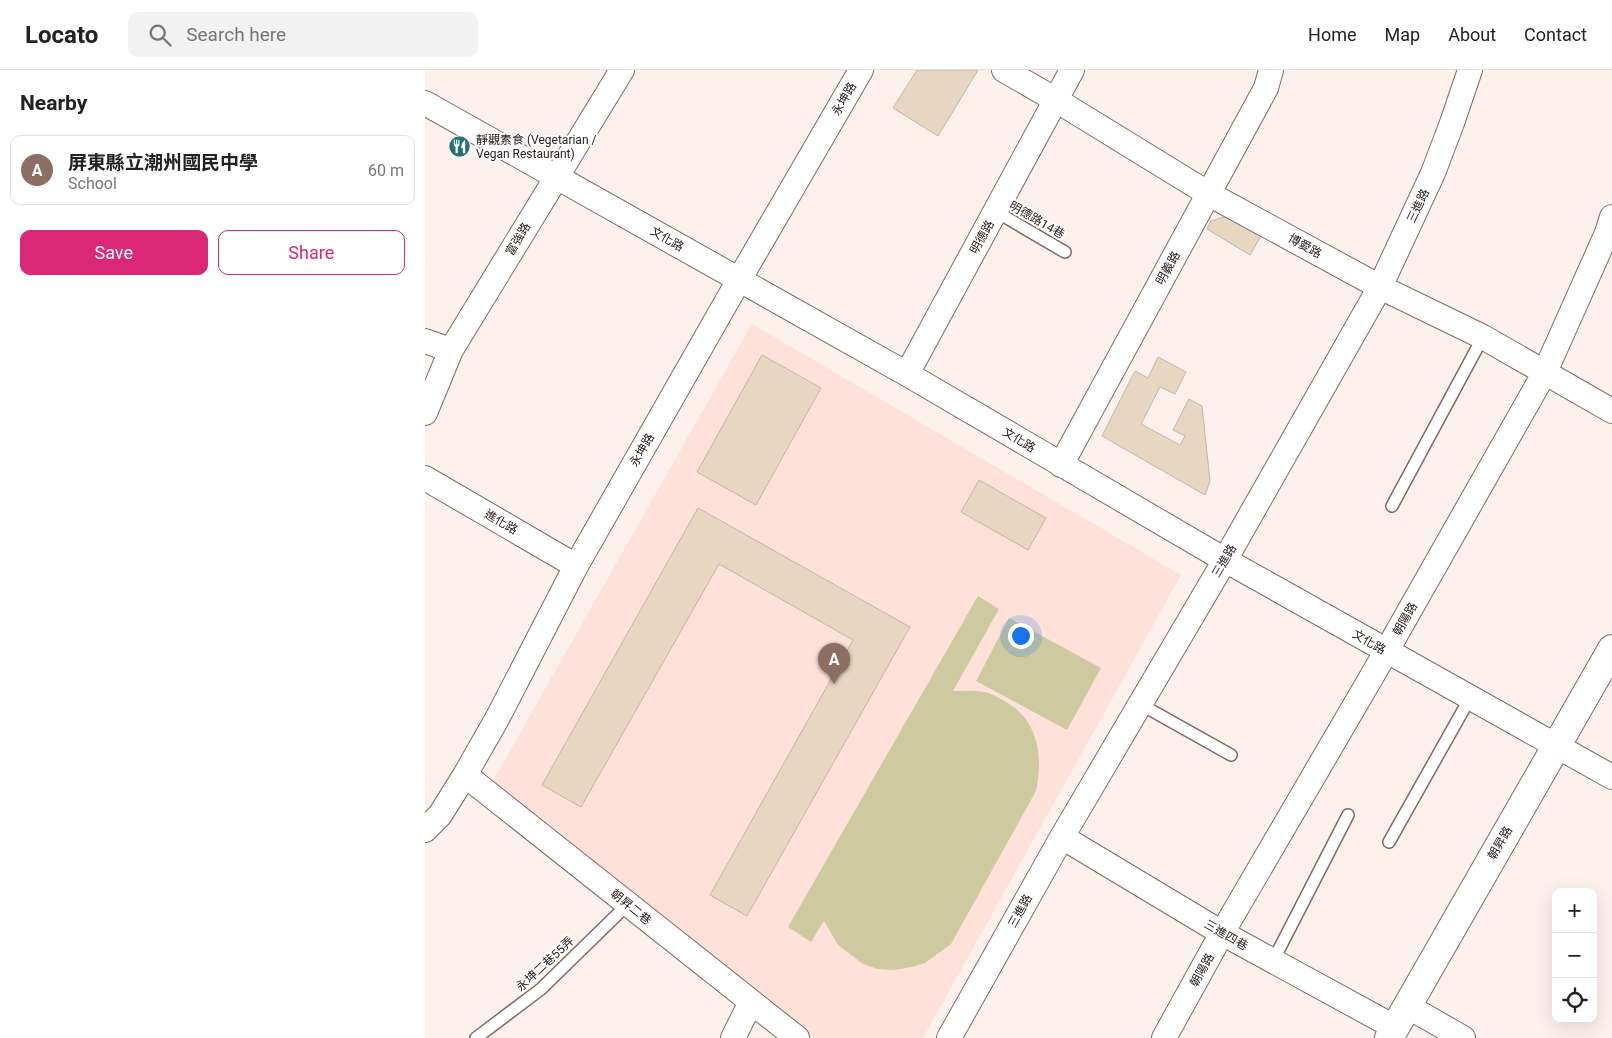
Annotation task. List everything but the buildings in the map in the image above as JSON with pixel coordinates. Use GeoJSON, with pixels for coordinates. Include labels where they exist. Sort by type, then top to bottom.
{"type":"FeatureCollection","features":[{"type":"Feature","properties":{"kind":"main road","name":"朝昇路"},"geometry":{"type":"LineString","coordinates":[[1396,1024],[1612,649]]}},
{"type":"Feature","properties":{"kind":"street","name":"富強路"},"geometry":{"type":"LineString","coordinates":[[425,413],[451,350],[622,70]]}},
{"type":"Feature","properties":{"kind":"street","name":"永坤路"},"geometry":{"type":"LineString","coordinates":[[425,830],[440,815],[465,775],[498,717],[576,566],[861,70]]}},
{"type":"Feature","properties":{"kind":"street","name":"博愛路"},"geometry":{"type":"LineString","coordinates":[[1004,70],[1209,194],[1380,287],[1483,337],[1612,411]]}},
{"type":"Feature","properties":{"kind":"street","name":"明德路"},"geometry":{"type":"LineString","coordinates":[[907,374],[1072,70]]}},
{"type":"Feature","properties":{"kind":"street","name":"明義路"},"geometry":{"type":"LineString","coordinates":[[1061,465],[1266,88],[1271,70]]}},
{"type":"Feature","properties":{"kind":"street","name":"三進路"},"geometry":{"type":"LineString","coordinates":[[949,1038],[1062,837],[1225,560],[1380,287],[1433,173],[1470,70]]}},
{"type":"Feature","properties":{"kind":"street","name":"文化路"},"geometry":{"type":"LineString","coordinates":[[425,103],[907,374],[1386,652],[1612,777]]}},
{"type":"Feature","properties":{"kind":"street","name":"朝陽路"},"geometry":{"type":"LineString","coordinates":[[1164,1038],[1545,372],[1610,228]]}},
{"type":"Feature","properties":{"kind":"street"},"geometry":{"type":"LineString","coordinates":[[425,341],[451,350]]}},
{"type":"Feature","properties":{"kind":"street","name":"進化路"},"geometry":{"type":"LineString","coordinates":[[425,478],[576,566]]}},
{"type":"Feature","properties":{"kind":"street","name":"朝昇二巷"},"geometry":{"type":"LineString","coordinates":[[465,775],[797,1038]]}},
{"type":"Feature","properties":{"kind":"street","name":"三進四巷"},"geometry":{"type":"LineString","coordinates":[[1062,837],[1223,934],[1396,1024],[1463,1038]]}},
{"type":"Feature","properties":{"kind":"street"},"geometry":{"type":"LineString","coordinates":[[733,1038],[751,1002]]}},
{"type":"Feature","properties":{"kind":"lane","name":"明德路14巷"},"geometry":{"type":"LineString","coordinates":[[995,211],[1065,252]]}},
{"type":"Feature","properties":{"kind":"lane"},"geometry":{"type":"LineString","coordinates":[[1392,506],[1483,337]]}},
{"type":"Feature","properties":{"kind":"lane"},"geometry":{"type":"LineString","coordinates":[[1389,842],[1470,698]]}},
{"type":"Feature","properties":{"kind":"lane"},"geometry":{"type":"LineString","coordinates":[[1140,704],[1231,755]]}},
{"type":"Feature","properties":{"kind":"lane"},"geometry":{"type":"LineString","coordinates":[[1273,961],[1349,815]]}},
{"type":"Feature","properties":{"kind":"lane","name":"永坤二巷55弄"},"geometry":{"type":"LineString","coordinates":[[476,1038],[541,989],[628,904]]}},
{"type":"Feature","properties":{"kind":"shaded area"},"geometry":{"type":"Polygon","coordinates":[[[752,324],[1181,575],[923,1038],[813,1038],[486,793],[752,324]]]}},
{"type":"Feature","properties":{"kind":"shaded area"},"geometry":{"type":"Polygon","coordinates":[[[978,596],[999,609],[953,691],[989,693],[1006,702],[1026,719],[1036,740],[1038,752],[1039,765],[1036,791],[951,944],[925,963],[894,970],[878,969],[863,964],[838,945],[824,921],[811,942],[788,927],[978,596]]]}},
{"type":"Feature","properties":{"kind":"shaded area"},"geometry":{"type":"Polygon","coordinates":[[[1009,618],[1101,668],[1067,730],[976,681],[1009,618]]]}},
{"type":"Feature","properties":{"kind":"place","name":"靜觀素食 (Vegetarian / Vegan Restaurant)"},"geometry":{"type":"Point","coordinates":[460,147]}},
{"type":"Feature","properties":{"kind":"place","name":"屏東縣立潮州國民中學"},"geometry":{"type":"Point","coordinates":[834,684]}}]}
